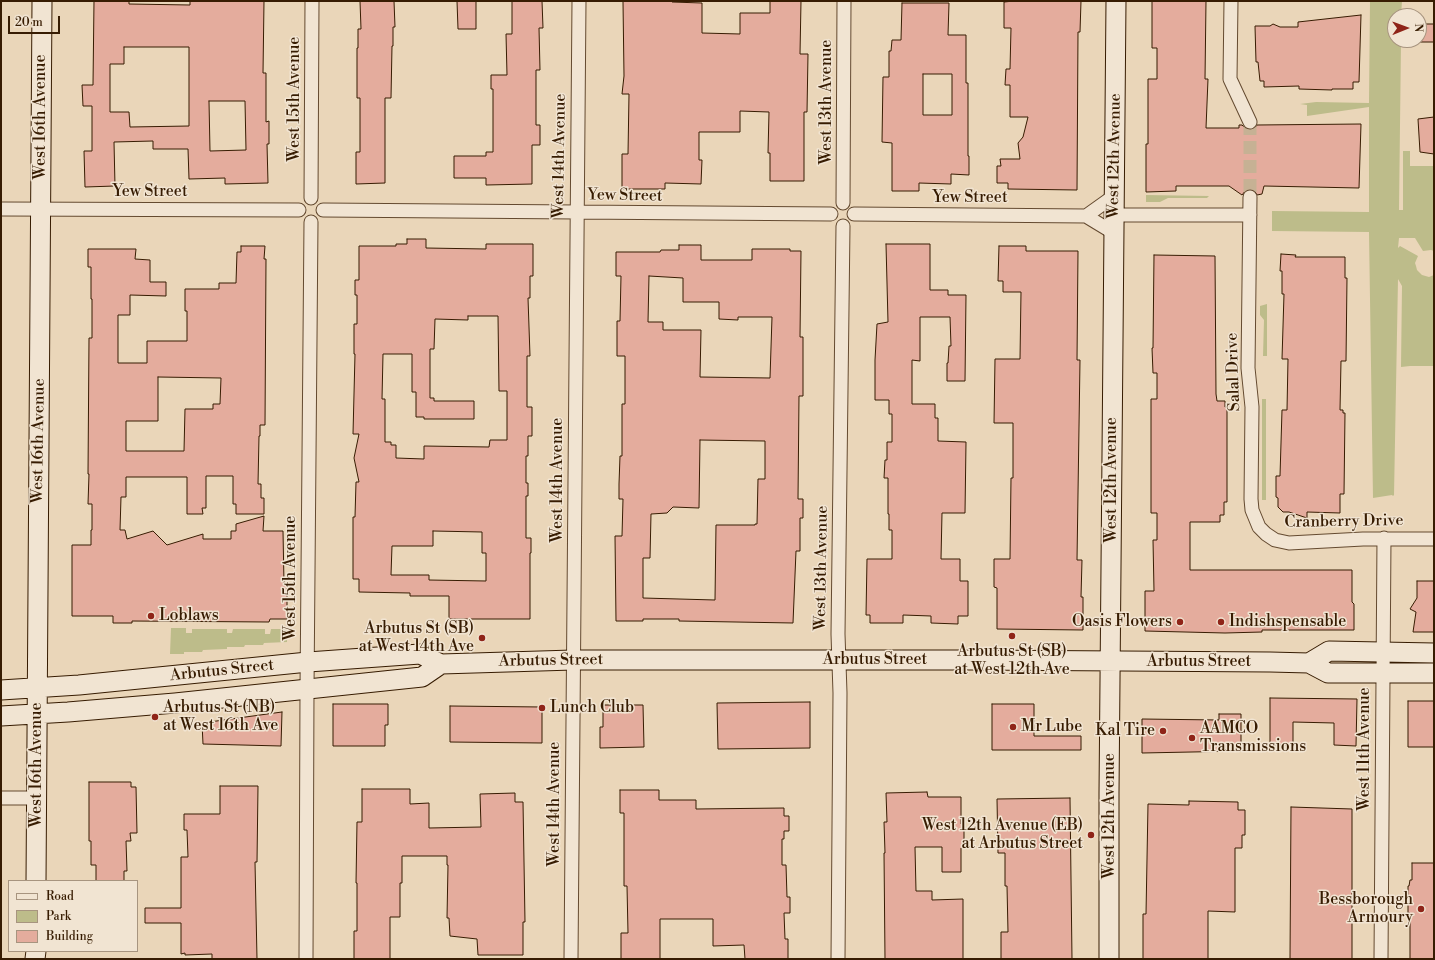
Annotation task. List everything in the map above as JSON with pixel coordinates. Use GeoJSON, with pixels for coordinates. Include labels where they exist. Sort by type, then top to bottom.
{"type":"FeatureCollection","features":[{"type":"Feature","properties":{"kind":"main road","name":"West 16th Avenue"},"geometry":{"type":"LineString","coordinates":[[36,880],[42,1]]}},
{"type":"Feature","properties":{"kind":"main road","name":"West 12th Avenue"},"geometry":{"type":"LineString","coordinates":[[1109,959],[1116,1]]}},
{"type":"Feature","properties":{"kind":"main road","name":"Arbutus Street"},"geometry":{"type":"LineString","coordinates":[[1309,663],[1329,652],[1434,653]]}},
{"type":"Feature","properties":{"kind":"main road","name":"Arbutus Street"},"geometry":{"type":"LineString","coordinates":[[1,690],[79,685],[308,662],[420,654],[441,664],[573,660],[973,660],[1309,663],[1328,673],[1434,673]]}},
{"type":"Feature","properties":{"kind":"main road","name":"Arbutus Street"},"geometry":{"type":"LineString","coordinates":[[1,716],[175,703],[422,677],[441,664]]}},
{"type":"Feature","properties":{"kind":"street","name":"West 15th Avenue"},"geometry":{"type":"LineString","coordinates":[[311,198],[312,1]]}},
{"type":"Feature","properties":{"kind":"street","name":"West 14th Avenue"},"geometry":{"type":"LineString","coordinates":[[571,959],[576,212],[579,1]]}},
{"type":"Feature","properties":{"kind":"street","name":"West 13th Avenue"},"geometry":{"type":"LineString","coordinates":[[843,203],[844,1]]}},
{"type":"Feature","properties":{"kind":"street"},"geometry":{"type":"LineString","coordinates":[[1231,1],[1230,79],[1250,122]]}},
{"type":"Feature","properties":{"kind":"street"},"geometry":{"type":"LineString","coordinates":[[1086,216],[1114,196]]}},
{"type":"Feature","properties":{"kind":"street","name":"Salal Drive"},"geometry":{"type":"LineString","coordinates":[[1250,197],[1248,368],[1252,407],[1251,500],[1252,510],[1259,527]]}},
{"type":"Feature","properties":{"kind":"street"},"geometry":{"type":"LineString","coordinates":[[311,198],[314,198],[321,203],[323,210],[321,217],[314,222],[304,219],[299,210],[301,203],[304,200],[311,198]]}},
{"type":"Feature","properties":{"kind":"street"},"geometry":{"type":"LineString","coordinates":[[843,203],[849,205],[854,214],[852,221],[843,226],[836,224],[833,221],[831,214],[833,207],[836,204],[843,203]]}},
{"type":"Feature","properties":{"kind":"street","name":"Yew Street"},"geometry":{"type":"LineString","coordinates":[[1,209],[299,210]]}},
{"type":"Feature","properties":{"kind":"street","name":"Yew Street"},"geometry":{"type":"LineString","coordinates":[[323,210],[831,214]]}},
{"type":"Feature","properties":{"kind":"street","name":"Yew Street"},"geometry":{"type":"LineString","coordinates":[[854,214],[1086,216]]}},
{"type":"Feature","properties":{"kind":"street"},"geometry":{"type":"LineString","coordinates":[[1086,216],[1114,224],[1250,215]]}},
{"type":"Feature","properties":{"kind":"street","name":"West 15th Avenue"},"geometry":{"type":"LineString","coordinates":[[306,959],[311,222]]}},
{"type":"Feature","properties":{"kind":"street","name":"West 13th Avenue"},"geometry":{"type":"LineString","coordinates":[[838,959],[840,751],[838,634],[843,226]]}},
{"type":"Feature","properties":{"kind":"street","name":"Cranberry Drive"},"geometry":{"type":"LineString","coordinates":[[1259,527],[1275,540],[1289,543],[1384,538],[1434,539]]}},
{"type":"Feature","properties":{"kind":"street","name":"West 11th Avenue"},"geometry":{"type":"LineString","coordinates":[[1381,959],[1384,538]]}},
{"type":"Feature","properties":{"kind":"street"},"geometry":{"type":"LineString","coordinates":[[1,798],[36,798]]}},
{"type":"Feature","properties":{"kind":"green space"},"geometry":{"type":"Polygon","coordinates":[[[1370,1],[1402,1],[1402,8],[1387,8],[1387,48],[1401,48],[1399,210],[1403,210],[1403,151],[1410,151],[1410,166],[1434,166],[1434,251],[1423,251],[1415,238],[1399,238],[1398,248],[1400,246],[1418,256],[1415,263],[1417,270],[1422,275],[1429,277],[1434,275],[1434,366],[1401,367],[1402,286],[1398,279],[1394,495],[1373,498],[1369,232],[1272,231],[1272,211],[1369,212],[1369,107],[1307,116],[1307,105],[1300,104],[1316,102],[1369,103],[1370,1]]]}},
{"type":"Feature","properties":{"kind":"green space"},"geometry":{"type":"Polygon","coordinates":[[[1146,195],[1209,196],[1207,198],[1168,198],[1160,202],[1146,202],[1146,195]]]}},
{"type":"Feature","properties":{"kind":"green space"},"geometry":{"type":"Polygon","coordinates":[[[1267,304],[1267,356],[1263,356],[1264,320],[1260,315],[1260,306],[1267,304]]]}},
{"type":"Feature","properties":{"kind":"green space"},"geometry":{"type":"Polygon","coordinates":[[[1262,399],[1266,399],[1266,500],[1262,500],[1262,399]]]}},
{"type":"Feature","properties":{"kind":"green space"},"geometry":{"type":"Polygon","coordinates":[[[171,628],[186,628],[186,633],[192,633],[192,629],[227,629],[227,633],[232,633],[233,629],[265,629],[265,634],[270,634],[271,629],[287,629],[287,642],[264,643],[263,645],[245,645],[244,647],[227,647],[227,649],[203,650],[202,652],[184,652],[184,654],[170,654],[171,628]]]}},
{"type":"Feature","properties":{"kind":"building"},"geometry":{"type":"Polygon","coordinates":[[[94,1],[129,1],[129,4],[190,5],[190,1],[264,1],[263,73],[266,73],[266,122],[269,121],[269,144],[267,144],[268,183],[225,184],[225,178],[189,179],[188,149],[153,149],[153,141],[114,142],[115,186],[85,187],[84,151],[92,151],[92,106],[83,106],[82,85],[93,85],[94,1]],[[124,47],[124,64],[110,64],[110,112],[129,112],[130,127],[189,126],[189,47],[124,47]],[[209,101],[210,151],[246,150],[245,101],[209,101]]]}},
{"type":"Feature","properties":{"kind":"building"},"geometry":{"type":"Polygon","coordinates":[[[360,1],[394,1],[395,27],[393,27],[391,98],[385,98],[385,183],[356,184],[356,152],[360,152],[360,98],[357,98],[357,48],[358,29],[361,29],[360,1]]]}},
{"type":"Feature","properties":{"kind":"building"},"geometry":{"type":"Polygon","coordinates":[[[457,1],[476,1],[476,29],[458,29],[457,1]]]}},
{"type":"Feature","properties":{"kind":"building"},"geometry":{"type":"Polygon","coordinates":[[[512,1],[542,1],[543,28],[539,28],[540,70],[536,70],[536,125],[540,125],[540,145],[532,145],[532,184],[486,185],[486,178],[454,178],[454,156],[486,156],[486,152],[493,152],[493,89],[491,89],[491,75],[507,75],[506,34],[512,34],[512,1]]]}},
{"type":"Feature","properties":{"kind":"building"},"geometry":{"type":"Polygon","coordinates":[[[623,1],[672,1],[702,3],[702,33],[740,34],[740,13],[770,13],[770,1],[801,1],[800,54],[808,54],[807,112],[804,112],[804,181],[770,181],[770,153],[768,153],[769,112],[740,111],[740,132],[699,132],[699,160],[702,160],[701,184],[665,183],[665,189],[622,189],[622,154],[628,154],[629,94],[622,94],[624,76],[623,1]]]}},
{"type":"Feature","properties":{"kind":"building"},"geometry":{"type":"Polygon","coordinates":[[[1081,1],[1080,32],[1078,32],[1077,190],[1008,189],[1008,183],[997,183],[997,166],[1001,166],[1000,159],[1020,159],[1018,143],[1023,137],[1028,117],[1010,117],[1010,85],[1005,85],[1006,69],[1010,69],[1011,28],[1004,28],[1004,2],[1081,1]]]}},
{"type":"Feature","properties":{"kind":"building"},"geometry":{"type":"Polygon","coordinates":[[[1152,1],[1206,1],[1205,79],[1208,79],[1206,128],[1239,128],[1239,125],[1242,125],[1250,130],[1254,129],[1257,125],[1361,124],[1359,188],[1264,186],[1262,194],[1257,195],[1254,190],[1250,189],[1246,190],[1242,195],[1229,186],[1176,186],[1176,191],[1146,192],[1148,79],[1157,79],[1157,48],[1152,48],[1152,1]]]}},
{"type":"Feature","properties":{"kind":"building"},"geometry":{"type":"Polygon","coordinates":[[[902,3],[949,3],[948,35],[966,35],[969,175],[951,174],[951,184],[919,183],[919,191],[892,191],[892,143],[882,142],[883,77],[889,77],[889,51],[891,51],[892,40],[901,40],[902,3]],[[923,74],[923,115],[952,115],[952,74],[923,74]]]}},
{"type":"Feature","properties":{"kind":"building"},"geometry":{"type":"Polygon","coordinates":[[[1361,15],[1359,82],[1353,82],[1353,89],[1299,89],[1299,86],[1264,87],[1264,81],[1260,81],[1258,62],[1256,62],[1255,26],[1270,26],[1273,24],[1280,27],[1298,27],[1298,22],[1361,15]]]}},
{"type":"Feature","properties":{"kind":"building"},"geometry":{"type":"Polygon","coordinates":[[[1427,24],[1434,24],[1434,42],[1427,42],[1427,24]]]}},
{"type":"Feature","properties":{"kind":"building"},"geometry":{"type":"Polygon","coordinates":[[[1434,117],[1434,154],[1420,152],[1418,119],[1434,117]]]}},
{"type":"Feature","properties":{"kind":"building"},"geometry":{"type":"Polygon","coordinates":[[[407,239],[426,239],[426,248],[486,249],[486,244],[533,244],[533,276],[530,276],[530,298],[528,298],[530,356],[527,356],[527,407],[532,407],[532,436],[528,436],[528,456],[526,456],[526,483],[528,483],[528,496],[526,496],[526,538],[531,538],[530,619],[449,619],[449,596],[410,596],[410,593],[359,592],[359,579],[353,579],[353,517],[355,517],[356,482],[359,482],[354,458],[359,434],[353,434],[355,354],[354,324],[357,324],[357,295],[355,295],[355,280],[359,280],[359,246],[396,246],[396,244],[407,244],[407,239]],[[468,316],[468,320],[435,319],[434,349],[430,349],[430,398],[434,398],[434,401],[474,401],[474,419],[424,419],[424,417],[416,417],[416,392],[412,392],[412,354],[383,354],[382,399],[385,399],[385,442],[391,442],[391,445],[396,445],[396,458],[424,459],[424,446],[489,447],[490,440],[507,440],[507,391],[499,391],[498,316],[468,316]],[[433,531],[433,546],[392,546],[391,575],[429,575],[429,580],[486,581],[486,553],[482,553],[482,532],[433,531]]]}},
{"type":"Feature","properties":{"kind":"building"},"geometry":{"type":"Polygon","coordinates":[[[886,244],[930,244],[930,290],[948,290],[948,295],[966,295],[965,381],[947,381],[947,363],[949,346],[951,346],[950,317],[920,317],[920,361],[912,360],[912,404],[935,404],[935,418],[938,418],[938,441],[966,442],[965,513],[942,513],[941,559],[960,559],[960,581],[968,581],[968,616],[958,616],[958,624],[931,623],[931,616],[903,615],[903,623],[870,623],[870,615],[866,615],[867,559],[892,559],[892,530],[889,530],[888,514],[888,478],[884,478],[885,460],[887,460],[887,442],[892,442],[892,414],[889,414],[889,400],[875,400],[877,324],[888,322],[886,244]]]}},
{"type":"Feature","properties":{"kind":"building"},"geometry":{"type":"Polygon","coordinates":[[[679,245],[701,245],[701,260],[752,260],[752,249],[790,249],[790,251],[801,251],[800,337],[803,337],[803,396],[799,396],[798,499],[803,499],[803,518],[800,518],[800,551],[796,551],[793,623],[679,621],[679,619],[616,621],[615,536],[622,536],[623,499],[619,499],[619,484],[620,456],[622,456],[622,404],[625,404],[625,356],[617,356],[617,321],[620,321],[621,276],[616,276],[616,252],[660,252],[661,250],[679,250],[679,245]],[[649,276],[648,322],[663,322],[663,330],[701,330],[700,377],[770,378],[772,317],[738,317],[738,320],[719,319],[719,302],[683,302],[683,278],[649,276]],[[700,440],[699,508],[673,507],[667,513],[651,514],[650,558],[643,558],[643,598],[715,600],[716,525],[757,524],[758,479],[765,479],[765,441],[700,440]]]}},
{"type":"Feature","properties":{"kind":"building"},"geometry":{"type":"Polygon","coordinates":[[[241,246],[265,246],[265,425],[260,425],[258,484],[261,484],[261,498],[264,498],[264,514],[236,514],[236,504],[233,504],[233,476],[206,476],[206,508],[202,508],[203,514],[187,514],[187,477],[126,477],[126,497],[121,497],[120,530],[125,530],[127,539],[153,531],[167,545],[203,534],[203,539],[231,539],[231,531],[236,531],[236,524],[264,516],[263,531],[283,531],[284,584],[287,584],[287,619],[270,619],[269,622],[132,621],[132,623],[113,623],[113,616],[72,616],[72,545],[91,545],[92,530],[92,504],[88,504],[89,338],[92,338],[92,299],[91,267],[88,267],[88,249],[136,249],[135,259],[150,260],[150,282],[166,282],[166,296],[130,295],[130,315],[118,315],[118,363],[147,363],[147,341],[187,341],[185,289],[219,289],[219,283],[236,283],[237,252],[241,252],[241,246]],[[158,377],[158,421],[126,421],[126,451],[184,451],[185,409],[213,409],[213,404],[220,404],[221,378],[158,377]]]}},
{"type":"Feature","properties":{"kind":"building"},"geometry":{"type":"Polygon","coordinates":[[[999,246],[1026,246],[1026,251],[1078,251],[1077,360],[1080,360],[1077,560],[1082,560],[1081,597],[1083,597],[1083,630],[997,629],[997,588],[994,587],[994,559],[1010,559],[1011,478],[1013,478],[1013,423],[994,423],[995,359],[1020,359],[1021,292],[1003,292],[1003,281],[998,281],[999,246]]]}},
{"type":"Feature","properties":{"kind":"building"},"geometry":{"type":"Polygon","coordinates":[[[1281,254],[1296,255],[1295,257],[1345,257],[1345,278],[1347,278],[1346,361],[1341,361],[1340,410],[1343,410],[1343,413],[1345,413],[1344,494],[1340,494],[1340,513],[1307,512],[1307,518],[1289,512],[1283,512],[1278,507],[1278,498],[1276,497],[1276,476],[1280,476],[1282,410],[1287,410],[1288,359],[1282,359],[1284,294],[1282,294],[1282,271],[1280,271],[1281,254]]]}},
{"type":"Feature","properties":{"kind":"building"},"geometry":{"type":"Polygon","coordinates":[[[1154,255],[1215,256],[1216,394],[1217,401],[1225,401],[1225,407],[1227,407],[1227,502],[1224,502],[1224,515],[1220,515],[1220,522],[1190,522],[1190,570],[1352,570],[1354,630],[1262,630],[1262,632],[1225,633],[1145,631],[1145,591],[1154,591],[1153,540],[1157,540],[1157,513],[1151,513],[1151,399],[1157,399],[1157,373],[1153,373],[1152,348],[1154,255]]]}},
{"type":"Feature","properties":{"kind":"building"},"geometry":{"type":"Polygon","coordinates":[[[1417,581],[1434,581],[1434,632],[1413,632],[1416,612],[1410,609],[1417,598],[1417,581]]]}},
{"type":"Feature","properties":{"kind":"building"},"geometry":{"type":"Polygon","coordinates":[[[1270,698],[1357,699],[1356,746],[1334,745],[1334,723],[1293,722],[1293,745],[1270,745],[1270,698]]]}},
{"type":"Feature","properties":{"kind":"building"},"geometry":{"type":"Polygon","coordinates":[[[1408,701],[1434,701],[1434,747],[1408,747],[1408,701]]]}},
{"type":"Feature","properties":{"kind":"building"},"geometry":{"type":"Polygon","coordinates":[[[810,702],[810,748],[718,749],[717,703],[810,702]]]}},
{"type":"Feature","properties":{"kind":"building"},"geometry":{"type":"Polygon","coordinates":[[[333,704],[388,704],[388,725],[385,725],[385,746],[333,746],[333,704]]]}},
{"type":"Feature","properties":{"kind":"building","name":"Mr Lube"},"geometry":{"type":"Polygon","coordinates":[[[992,704],[1034,704],[1034,736],[1081,736],[1081,750],[992,750],[992,704]]]}},
{"type":"Feature","properties":{"kind":"building"},"geometry":{"type":"Polygon","coordinates":[[[603,705],[643,705],[644,747],[600,748],[600,727],[603,727],[603,705]]]}},
{"type":"Feature","properties":{"kind":"building"},"geometry":{"type":"Polygon","coordinates":[[[450,706],[542,707],[542,743],[450,742],[450,706]]]}},
{"type":"Feature","properties":{"kind":"building"},"geometry":{"type":"Polygon","coordinates":[[[282,712],[281,746],[203,744],[202,723],[282,712]]]}},
{"type":"Feature","properties":{"kind":"building","name":"AAMCO Transmissions"},"geometry":{"type":"Polygon","coordinates":[[[1219,714],[1241,714],[1241,751],[1142,753],[1142,719],[1219,720],[1219,714]]]}},
{"type":"Feature","properties":{"kind":"building"},"geometry":{"type":"Polygon","coordinates":[[[89,782],[131,782],[131,787],[136,787],[137,833],[130,833],[131,841],[126,841],[127,871],[124,871],[124,880],[96,880],[96,865],[91,865],[91,841],[89,841],[89,782]]]}},
{"type":"Feature","properties":{"kind":"building"},"geometry":{"type":"Polygon","coordinates":[[[220,786],[258,786],[257,862],[255,862],[257,959],[212,959],[212,954],[181,954],[181,923],[145,923],[145,908],[181,908],[181,857],[188,857],[187,830],[184,830],[184,814],[220,814],[220,786]]]}},
{"type":"Feature","properties":{"kind":"building"},"geometry":{"type":"Polygon","coordinates":[[[362,789],[410,789],[410,804],[429,803],[429,828],[481,827],[480,794],[515,793],[515,802],[523,802],[525,922],[523,922],[523,955],[478,955],[477,939],[450,936],[449,918],[447,918],[447,856],[402,856],[400,917],[390,917],[390,959],[354,959],[354,931],[357,931],[357,822],[362,822],[362,789]]]}},
{"type":"Feature","properties":{"kind":"building"},"geometry":{"type":"Polygon","coordinates":[[[620,790],[659,790],[659,800],[696,800],[696,809],[784,808],[784,816],[789,816],[789,831],[784,831],[784,839],[782,839],[782,865],[786,865],[787,897],[790,897],[790,913],[784,913],[785,939],[788,939],[788,959],[745,959],[744,945],[713,946],[713,919],[660,919],[660,959],[621,959],[621,933],[628,933],[627,886],[624,886],[624,813],[620,813],[620,790]]]}},
{"type":"Feature","properties":{"kind":"building"},"geometry":{"type":"Polygon","coordinates":[[[927,792],[928,797],[961,797],[961,824],[964,824],[964,848],[961,848],[961,872],[942,872],[942,847],[915,847],[916,891],[932,891],[932,900],[963,899],[963,959],[885,959],[884,822],[887,822],[886,793],[927,792]]]}},
{"type":"Feature","properties":{"kind":"building"},"geometry":{"type":"Polygon","coordinates":[[[1070,798],[1072,959],[1001,959],[1001,932],[1008,932],[1007,886],[1005,886],[1005,853],[998,853],[997,799],[1070,798]]]}},
{"type":"Feature","properties":{"kind":"building"},"geometry":{"type":"Polygon","coordinates":[[[1189,801],[1238,802],[1238,810],[1245,810],[1245,835],[1242,835],[1242,848],[1235,848],[1235,912],[1208,911],[1208,959],[1143,959],[1143,914],[1146,914],[1148,804],[1189,805],[1189,801]]]}},
{"type":"Feature","properties":{"kind":"building"},"geometry":{"type":"Polygon","coordinates":[[[1291,807],[1352,809],[1352,959],[1290,959],[1291,807]]]}},
{"type":"Feature","properties":{"kind":"building","name":"Bessborough Armoury"},"geometry":{"type":"Polygon","coordinates":[[[1412,863],[1434,863],[1434,959],[1410,959],[1410,913],[1408,913],[1408,886],[1410,880],[1412,880],[1412,863]]]}},
{"type":"Feature","properties":{"kind":"tunnel"},"geometry":{"type":"LineString","coordinates":[[1250,122],[1250,197]]}},
{"type":"Feature","properties":{"kind":"place","name":"Loblaws"},"geometry":{"type":"Point","coordinates":[151,616]}},
{"type":"Feature","properties":{"kind":"place","name":"Oasis Flowers"},"geometry":{"type":"Point","coordinates":[1180,622]}},
{"type":"Feature","properties":{"kind":"place","name":"Indishspensable"},"geometry":{"type":"Point","coordinates":[1221,622]}},
{"type":"Feature","properties":{"kind":"place","name":"Arbutus St (SB) at West 12th Ave"},"geometry":{"type":"Point","coordinates":[1012,636]}},
{"type":"Feature","properties":{"kind":"place","name":"Arbutus St (SB) at West 14th Ave"},"geometry":{"type":"Point","coordinates":[482,638]}},
{"type":"Feature","properties":{"kind":"place","name":"Lunch Club"},"geometry":{"type":"Point","coordinates":[542,708]}},
{"type":"Feature","properties":{"kind":"place","name":"Arbutus St (NB) at West 16th Ave"},"geometry":{"type":"Point","coordinates":[155,717]}},
{"type":"Feature","properties":{"kind":"place","name":"Mr Lube"},"geometry":{"type":"Point","coordinates":[1013,727]}},
{"type":"Feature","properties":{"kind":"place","name":"Kal Tire"},"geometry":{"type":"Point","coordinates":[1163,731]}},
{"type":"Feature","properties":{"kind":"place","name":"AAMCO Transmissions"},"geometry":{"type":"Point","coordinates":[1192,738]}},
{"type":"Feature","properties":{"kind":"place","name":"West 12th Avenue (EB) at Arbutus Street"},"geometry":{"type":"Point","coordinates":[1091,835]}},
{"type":"Feature","properties":{"kind":"place","name":"Bessborough Armoury"},"geometry":{"type":"Point","coordinates":[1421,909]}}]}
